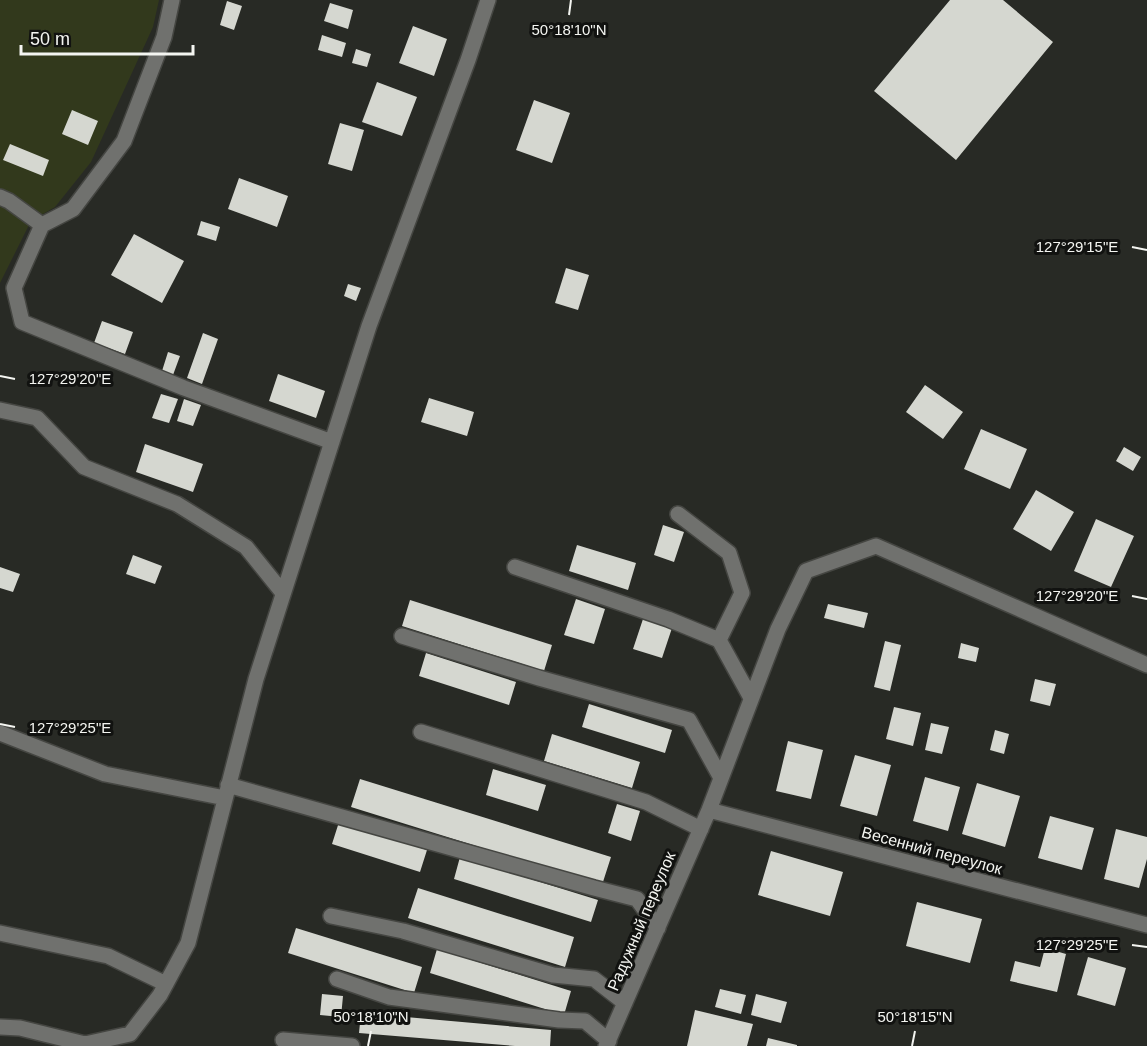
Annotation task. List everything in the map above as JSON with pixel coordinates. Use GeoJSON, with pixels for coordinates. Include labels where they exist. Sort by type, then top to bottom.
{"type":"FeatureCollection","features":[{"type":"Feature","properties":{"kind":"street"},"geometry":{"type":"LineString","coordinates":[[172,0],[164,38],[124,141],[73,209],[42,225],[15,288],[22,322],[184,388],[332,442]]}},
{"type":"Feature","properties":{"kind":"street"},"geometry":{"type":"LineString","coordinates":[[0,1027],[20,1029],[85,1044],[130,1034],[160,995],[188,943],[256,679],[283,593],[369,326],[488,0]]}},
{"type":"Feature","properties":{"kind":"street"},"geometry":{"type":"LineString","coordinates":[[0,197],[42,225]]}},
{"type":"Feature","properties":{"kind":"street"},"geometry":{"type":"LineString","coordinates":[[0,410],[37,418],[84,467],[177,504],[246,547],[283,593]]}},
{"type":"Feature","properties":{"kind":"street"},"geometry":{"type":"LineString","coordinates":[[678,514],[729,554],[742,593],[719,640]]}},
{"type":"Feature","properties":{"kind":"street","name":"Радужный переулок"},"geometry":{"type":"LineString","coordinates":[[608,1043],[709,810],[778,629],[806,571],[876,546],[1147,665]]}},
{"type":"Feature","properties":{"kind":"street"},"geometry":{"type":"LineString","coordinates":[[515,567],[668,619],[719,640],[751,698]]}},
{"type":"Feature","properties":{"kind":"street"},"geometry":{"type":"LineString","coordinates":[[402,636],[539,678],[689,720],[721,778]]}},
{"type":"Feature","properties":{"kind":"street"},"geometry":{"type":"LineString","coordinates":[[421,732],[646,802],[701,829]]}},
{"type":"Feature","properties":{"kind":"street"},"geometry":{"type":"LineString","coordinates":[[0,733],[105,774],[227,791],[637,899],[658,928]]}},
{"type":"Feature","properties":{"kind":"street","name":"Весенний переулок"},"geometry":{"type":"LineString","coordinates":[[709,810],[1147,925]]}},
{"type":"Feature","properties":{"kind":"street"},"geometry":{"type":"LineString","coordinates":[[331,916],[403,931],[553,975],[594,979],[625,1003]]}},
{"type":"Feature","properties":{"kind":"street"},"geometry":{"type":"LineString","coordinates":[[0,933],[108,956],[166,984]]}},
{"type":"Feature","properties":{"kind":"street"},"geometry":{"type":"LineString","coordinates":[[337,979],[389,997],[559,1020],[585,1021],[608,1043]]}},
{"type":"Feature","properties":{"kind":"street"},"geometry":{"type":"LineString","coordinates":[[283,1040],[352,1046]]}},
{"type":"Feature","properties":{"kind":"green space"},"geometry":{"type":"Polygon","coordinates":[[[0,0],[159,0],[153,27],[91,162],[55,207],[31,221],[0,283],[0,0]]]}},
{"type":"Feature","properties":{"kind":"building"},"geometry":{"type":"Polygon","coordinates":[[[950,0],[1003,0],[1053,42],[956,160],[874,91],[950,0]]]}},
{"type":"Feature","properties":{"kind":"building"},"geometry":{"type":"Polygon","coordinates":[[[227,1],[242,6],[234,30],[220,25],[227,1]]]}},
{"type":"Feature","properties":{"kind":"building"},"geometry":{"type":"Polygon","coordinates":[[[330,3],[353,10],[348,29],[324,21],[330,3]]]}},
{"type":"Feature","properties":{"kind":"building"},"geometry":{"type":"Polygon","coordinates":[[[413,26],[447,39],[434,76],[399,63],[413,26]]]}},
{"type":"Feature","properties":{"kind":"building"},"geometry":{"type":"Polygon","coordinates":[[[322,35],[346,43],[342,57],[318,50],[322,35]]]}},
{"type":"Feature","properties":{"kind":"building"},"geometry":{"type":"Polygon","coordinates":[[[356,49],[371,54],[367,67],[352,63],[356,49]]]}},
{"type":"Feature","properties":{"kind":"building"},"geometry":{"type":"Polygon","coordinates":[[[377,82],[417,97],[402,136],[362,122],[377,82]]]}},
{"type":"Feature","properties":{"kind":"building"},"geometry":{"type":"Polygon","coordinates":[[[534,100],[570,113],[552,163],[516,150],[534,100]]]}},
{"type":"Feature","properties":{"kind":"building"},"geometry":{"type":"Polygon","coordinates":[[[72,110],[98,121],[88,145],[62,134],[72,110]]]}},
{"type":"Feature","properties":{"kind":"building"},"geometry":{"type":"Polygon","coordinates":[[[340,123],[364,130],[352,171],[328,164],[340,123]]]}},
{"type":"Feature","properties":{"kind":"building"},"geometry":{"type":"Polygon","coordinates":[[[10,144],[49,160],[43,176],[3,160],[10,144]]]}},
{"type":"Feature","properties":{"kind":"building"},"geometry":{"type":"Polygon","coordinates":[[[239,178],[288,196],[277,227],[228,209],[239,178]]]}},
{"type":"Feature","properties":{"kind":"building"},"geometry":{"type":"Polygon","coordinates":[[[201,221],[220,227],[216,241],[197,235],[201,221]]]}},
{"type":"Feature","properties":{"kind":"building"},"geometry":{"type":"Polygon","coordinates":[[[134,234],[184,261],[162,303],[111,275],[134,234]]]}},
{"type":"Feature","properties":{"kind":"building"},"geometry":{"type":"Polygon","coordinates":[[[566,268],[589,275],[578,310],[555,303],[566,268]]]}},
{"type":"Feature","properties":{"kind":"building"},"geometry":{"type":"Polygon","coordinates":[[[348,284],[361,288],[356,301],[344,296],[348,284]]]}},
{"type":"Feature","properties":{"kind":"building"},"geometry":{"type":"Polygon","coordinates":[[[102,321],[133,332],[125,354],[94,343],[102,321]]]}},
{"type":"Feature","properties":{"kind":"building"},"geometry":{"type":"Polygon","coordinates":[[[203,333],[218,339],[202,384],[187,378],[203,333]]]}},
{"type":"Feature","properties":{"kind":"building"},"geometry":{"type":"Polygon","coordinates":[[[168,352],[180,356],[173,375],[162,371],[168,352]]]}},
{"type":"Feature","properties":{"kind":"building"},"geometry":{"type":"Polygon","coordinates":[[[278,374],[325,391],[316,418],[269,401],[278,374]]]}},
{"type":"Feature","properties":{"kind":"building"},"geometry":{"type":"Polygon","coordinates":[[[925,385],[963,412],[943,439],[906,412],[925,385]]]}},
{"type":"Feature","properties":{"kind":"building"},"geometry":{"type":"Polygon","coordinates":[[[161,394],[178,399],[169,423],[152,418],[161,394]]]}},
{"type":"Feature","properties":{"kind":"building"},"geometry":{"type":"Polygon","coordinates":[[[429,398],[474,412],[467,436],[421,422],[429,398]]]}},
{"type":"Feature","properties":{"kind":"building"},"geometry":{"type":"Polygon","coordinates":[[[184,399],[201,405],[193,426],[177,421],[184,399]]]}},
{"type":"Feature","properties":{"kind":"building"},"geometry":{"type":"Polygon","coordinates":[[[981,429],[1027,449],[1010,489],[964,469],[981,429]]]}},
{"type":"Feature","properties":{"kind":"building"},"geometry":{"type":"Polygon","coordinates":[[[145,444],[203,464],[193,492],[136,472],[145,444]]]}},
{"type":"Feature","properties":{"kind":"building"},"geometry":{"type":"Polygon","coordinates":[[[1124,447],[1141,457],[1133,471],[1116,461],[1124,447]]]}},
{"type":"Feature","properties":{"kind":"building"},"geometry":{"type":"Polygon","coordinates":[[[1036,490],[1074,512],[1051,551],[1013,529],[1036,490]]]}},
{"type":"Feature","properties":{"kind":"building"},"geometry":{"type":"Polygon","coordinates":[[[1096,519],[1134,536],[1111,587],[1074,571],[1096,519]]]}},
{"type":"Feature","properties":{"kind":"building"},"geometry":{"type":"Polygon","coordinates":[[[663,525],[684,532],[674,562],[654,555],[663,525]]]}},
{"type":"Feature","properties":{"kind":"building"},"geometry":{"type":"Polygon","coordinates":[[[577,545],[636,563],[628,590],[569,571],[577,545]]]}},
{"type":"Feature","properties":{"kind":"building"},"geometry":{"type":"Polygon","coordinates":[[[133,555],[162,566],[155,584],[126,574],[133,555]]]}},
{"type":"Feature","properties":{"kind":"building"},"geometry":{"type":"Polygon","coordinates":[[[0,567],[20,574],[13,592],[0,588],[0,567]]]}},
{"type":"Feature","properties":{"kind":"building"},"geometry":{"type":"Polygon","coordinates":[[[576,599],[605,609],[594,644],[564,635],[576,599]]]}},
{"type":"Feature","properties":{"kind":"building"},"geometry":{"type":"Polygon","coordinates":[[[410,600],[552,645],[544,671],[402,626],[410,600]]]}},
{"type":"Feature","properties":{"kind":"building"},"geometry":{"type":"Polygon","coordinates":[[[828,604],[868,613],[864,628],[824,618],[828,604]]]}},
{"type":"Feature","properties":{"kind":"building"},"geometry":{"type":"Polygon","coordinates":[[[643,619],[672,628],[662,658],[633,649],[643,619]]]}},
{"type":"Feature","properties":{"kind":"building"},"geometry":{"type":"Polygon","coordinates":[[[885,641],[901,645],[890,691],[874,687],[885,641]]]}},
{"type":"Feature","properties":{"kind":"building"},"geometry":{"type":"Polygon","coordinates":[[[961,643],[979,648],[976,662],[958,658],[961,643]]]}},
{"type":"Feature","properties":{"kind":"building"},"geometry":{"type":"Polygon","coordinates":[[[426,653],[516,682],[509,705],[419,676],[426,653]]]}},
{"type":"Feature","properties":{"kind":"building"},"geometry":{"type":"Polygon","coordinates":[[[1035,679],[1056,684],[1050,706],[1030,701],[1035,679]]]}},
{"type":"Feature","properties":{"kind":"building"},"geometry":{"type":"Polygon","coordinates":[[[589,704],[672,730],[665,753],[582,727],[589,704]]]}},
{"type":"Feature","properties":{"kind":"building"},"geometry":{"type":"Polygon","coordinates":[[[894,707],[921,713],[913,746],[886,739],[894,707]]]}},
{"type":"Feature","properties":{"kind":"building"},"geometry":{"type":"Polygon","coordinates":[[[931,723],[949,727],[942,754],[925,750],[931,723]]]}},
{"type":"Feature","properties":{"kind":"building"},"geometry":{"type":"Polygon","coordinates":[[[995,730],[1009,734],[1004,754],[990,750],[995,730]]]}},
{"type":"Feature","properties":{"kind":"building"},"geometry":{"type":"Polygon","coordinates":[[[552,734],[640,762],[632,788],[544,761],[552,734]]]}},
{"type":"Feature","properties":{"kind":"building"},"geometry":{"type":"Polygon","coordinates":[[[788,741],[823,750],[811,799],[776,791],[788,741]]]}},
{"type":"Feature","properties":{"kind":"building"},"geometry":{"type":"Polygon","coordinates":[[[855,755],[891,765],[877,816],[840,806],[855,755]]]}},
{"type":"Feature","properties":{"kind":"building"},"geometry":{"type":"Polygon","coordinates":[[[493,769],[546,785],[538,811],[486,795],[493,769]]]}},
{"type":"Feature","properties":{"kind":"building"},"geometry":{"type":"Polygon","coordinates":[[[925,777],[960,787],[948,831],[913,821],[925,777]]]}},
{"type":"Feature","properties":{"kind":"building"},"geometry":{"type":"Polygon","coordinates":[[[360,779],[611,857],[602,885],[351,807],[360,779]]]}},
{"type":"Feature","properties":{"kind":"building"},"geometry":{"type":"Polygon","coordinates":[[[977,783],[1020,796],[1005,847],[962,834],[977,783]]]}},
{"type":"Feature","properties":{"kind":"building"},"geometry":{"type":"Polygon","coordinates":[[[617,804],[640,811],[631,841],[608,833],[617,804]]]}},
{"type":"Feature","properties":{"kind":"building"},"geometry":{"type":"Polygon","coordinates":[[[1050,816],[1094,828],[1082,870],[1038,858],[1050,816]]]}},
{"type":"Feature","properties":{"kind":"building"},"geometry":{"type":"Polygon","coordinates":[[[339,822],[427,850],[420,872],[332,844],[339,822]]]}},
{"type":"Feature","properties":{"kind":"building"},"geometry":{"type":"Polygon","coordinates":[[[1116,829],[1147,837],[1147,859],[1139,888],[1104,879],[1116,829]]]}},
{"type":"Feature","properties":{"kind":"building"},"geometry":{"type":"Polygon","coordinates":[[[771,851],[843,872],[830,916],[758,895],[771,851]]]}},
{"type":"Feature","properties":{"kind":"building"},"geometry":{"type":"Polygon","coordinates":[[[460,857],[598,900],[591,922],[454,879],[460,857]]]}},
{"type":"Feature","properties":{"kind":"building"},"geometry":{"type":"Polygon","coordinates":[[[418,888],[574,937],[565,967],[408,918],[418,888]]]}},
{"type":"Feature","properties":{"kind":"building"},"geometry":{"type":"Polygon","coordinates":[[[917,902],[982,919],[970,963],[906,946],[917,902]]]}},
{"type":"Feature","properties":{"kind":"building"},"geometry":{"type":"Polygon","coordinates":[[[296,928],[422,967],[414,993],[288,953],[296,928]]]}},
{"type":"Feature","properties":{"kind":"building"},"geometry":{"type":"Polygon","coordinates":[[[1045,948],[1066,954],[1057,992],[1010,981],[1015,961],[1040,967],[1045,948]]]}},
{"type":"Feature","properties":{"kind":"building"},"geometry":{"type":"Polygon","coordinates":[[[437,949],[571,991],[564,1015],[430,973],[437,949]]]}},
{"type":"Feature","properties":{"kind":"building"},"geometry":{"type":"Polygon","coordinates":[[[1088,957],[1126,968],[1115,1006],[1077,995],[1088,957]]]}},
{"type":"Feature","properties":{"kind":"building"},"geometry":{"type":"Polygon","coordinates":[[[720,989],[746,995],[741,1014],[715,1007],[720,989]]]}},
{"type":"Feature","properties":{"kind":"building"},"geometry":{"type":"Polygon","coordinates":[[[322,994],[343,996],[341,1017],[320,1015],[322,994]]]}},
{"type":"Feature","properties":{"kind":"building"},"geometry":{"type":"Polygon","coordinates":[[[756,994],[787,1002],[781,1023],[751,1015],[756,994]]]}},
{"type":"Feature","properties":{"kind":"building"},"geometry":{"type":"Polygon","coordinates":[[[695,1010],[753,1024],[747,1046],[687,1046],[695,1010]]]}},
{"type":"Feature","properties":{"kind":"building"},"geometry":{"type":"Polygon","coordinates":[[[361,1013],[551,1030],[550,1046],[515,1046],[359,1033],[361,1013]]]}},
{"type":"Feature","properties":{"kind":"building"},"geometry":{"type":"Polygon","coordinates":[[[768,1038],[797,1045],[797,1046],[766,1046],[768,1038]]]}}]}
